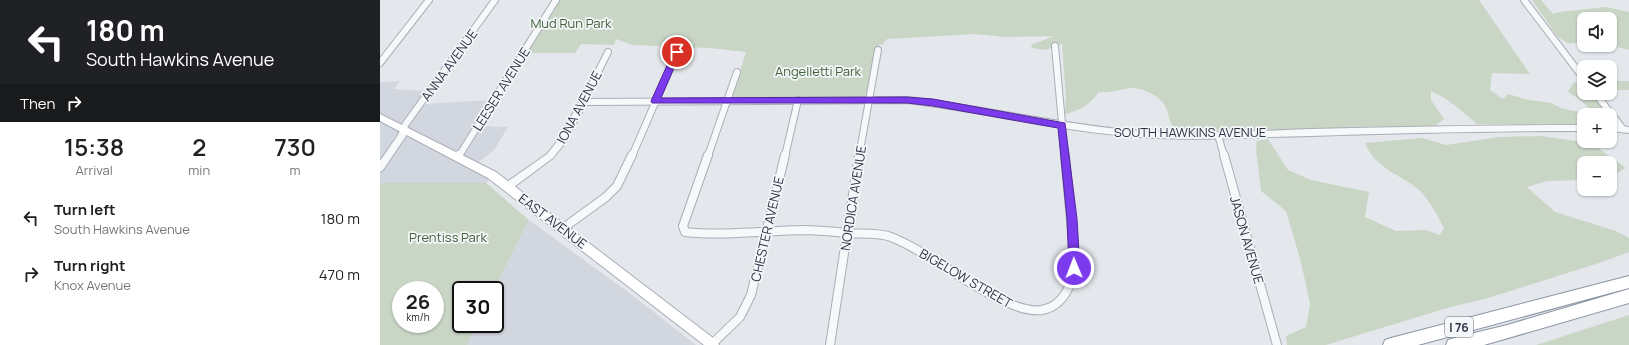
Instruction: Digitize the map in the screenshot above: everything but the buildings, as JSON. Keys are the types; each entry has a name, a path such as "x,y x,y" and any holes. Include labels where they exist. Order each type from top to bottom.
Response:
{"highway":[{"path":"1527,309 1629,276"},
{"name":"I 76","path":"1391,345 1629,282"},
{"path":"1588,308 1629,296"},
{"name":"I 76","path":"1454,345 1588,308 1629,302"}],"main road":[{"name":"EAST AVENUE","path":"380,117 492,175 712,344"}],"street":[{"path":"380,63 429,0"},
{"name":"ANNA AVENUE","path":"404,130 405,125 495,0"},
{"name":"LEESER AVENUE","path":"458,157 556,0"},
{"path":"1524,0 1577,69"},
{"name":"BIGELOW STREET","path":"728,100 683,226 685,232 709,233 805,230 881,235 898,240 995,297 1016,307 1034,311 1052,307 1061,300 1069,289 1074,276 1075,264 1055,46"},
{"name":"NORDICA AVENUE","path":"830,345 868,100 878,50"},
{"name":"IONA AVENUE","path":"507,187 550,156 562,141 608,52"},
{"path":"562,229 606,197 617,186 677,52"},
{"path":"728,100 737,72"},
{"name":"SOUTH HAWKINS AVENUE","path":"583,102 728,100 868,100 933,102 1114,133 1218,135 1487,128 1577,128"},
{"name":"CHESTER AVENUE","path":"712,344 740,317 747,306 756,279 798,100"},
{"path":"1601,100 1626,130 1629,138"},
{"path":"380,168 402,136 404,130"},
{"name":"JASON AVENUE","path":"1218,135 1277,345"}],"shaded area":[{"path":"400,81 394,89 430,91 421,104 494,100 478,126 508,127 494,150 475,165 492,175 486,183 380,183 380,82"},
{"path":"529,220 632,295 696,345 466,345 472,333 504,333 504,281 498,281"}],"green space":[{"path":"558,0 1479,0 1530,74 1492,73 1490,90 1503,99 1508,94 1529,100 1551,103 1561,108 1577,112 1577,124 1477,124 1450,102 1431,91 1431,100 1444,119 1433,127 1206,131 1205,128 1175,128 1163,102 1155,96 1134,88 1111,92 1099,92 1084,106 1065,114 1066,97 1062,44 1046,50 1032,48 1031,45 1054,36 1004,37 975,34 887,39 883,44 877,46 868,92 864,97 732,98 746,52 710,48 632,45 616,39 614,45 581,44 575,53 525,53"},
{"path":"1532,0 1541,0 1553,14 1606,7 1629,12 1629,50 1617,47 1617,12 1577,12 1577,44 1567,43 1557,36"},
{"path":"1617,81 1629,81 1629,90 1617,90"},
{"path":"1577,82 1577,98 1568,92 1573,83"},
{"path":"1580,100 1596,100 1602,108 1589,108"},
{"path":"1540,136 1577,141 1577,148 1598,148 1609,156 1577,156 1577,180 1547,181 1527,187 1555,212 1616,231 1629,238 1629,252 1488,298 1447,308 1326,345 1287,345 1286,336 1306,327 1310,304 1301,262 1286,211 1261,191 1256,150 1257,141 1268,139 1288,170 1311,180 1369,192 1365,217 1396,231 1425,230 1440,235 1444,228 1426,197 1411,184 1381,165 1369,152 1365,143 1422,138 1446,145 1499,137"},
{"path":"1617,162 1626,168 1617,173"},
{"name":"Prentiss Park","path":"380,183 486,183 529,220 498,281 452,281 452,333 473,333 467,345 380,345"},
{"path":"1629,315 1629,345 1536,345"}],"route":[{"path":"677,52 668,75 655,101 907,100 933,102 1062,125 1072,219 1074,268"}],"park label":[{"name":"Mud Run Park","path":"571,23"},
{"name":"Angelletti Park","path":"818,71"}]}
